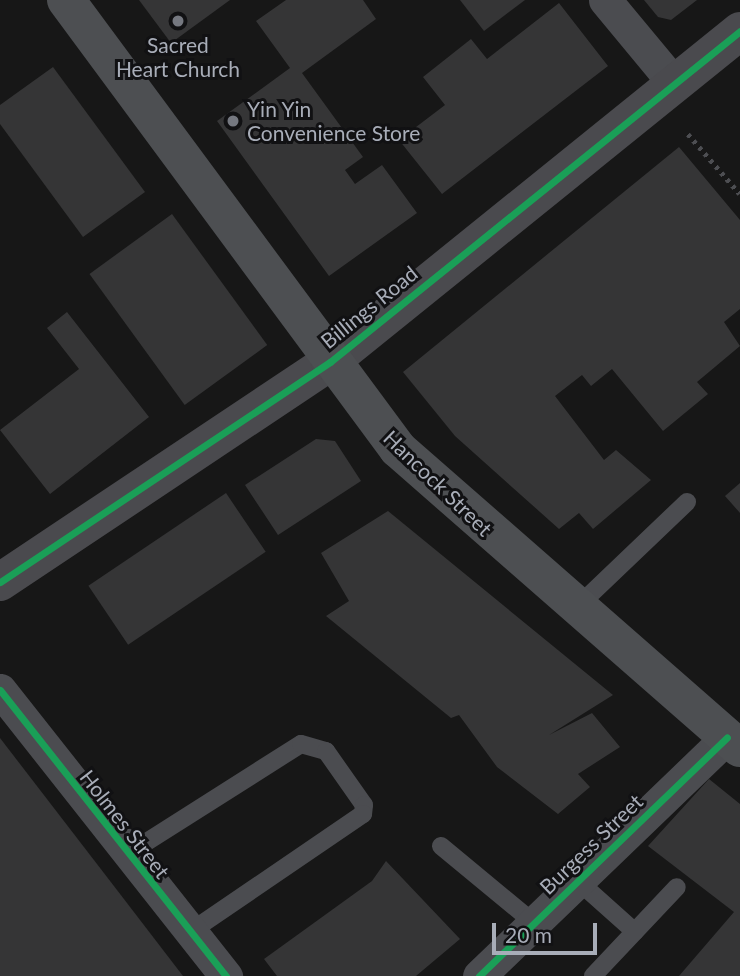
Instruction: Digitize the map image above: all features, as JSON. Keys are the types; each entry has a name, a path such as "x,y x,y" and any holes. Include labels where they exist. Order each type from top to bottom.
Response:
{"main road":[{"name":"Hancock Street","path":"66,0 330,362 398,449 575,609 733,742"}],"street":[{"path":"605,0 674,83"},
{"name":"Billings Road","path":"0,582 330,362 740,31"},
{"name":"Holmes Street","path":"0,690 126,855 226,976"},
{"name":"Burgess Street","path":"479,976 578,881 733,742"}],"lane":[{"path":"575,609 687,502"},
{"path":"126,855 301,744 326,751 364,805 363,814 190,932"},
{"path":"441,846 534,923"},
{"path":"578,881 635,932"},
{"path":"593,976 677,887"}],"path":[{"path":"688,134 740,194"}],"building":[{"name":"Sacred Heart Church","path":"139,0 230,0 171,43"},
{"path":"286,0 363,0 376,19 302,73 363,157 345,170 355,184 382,165 417,213 329,276 217,121 290,68 256,21"},
{"path":"460,0 525,0 484,31"},
{"path":"644,0 697,0 671,20 658,17"},
{"path":"559,3 608,66 442,194 399,140 445,105 423,77 471,39 487,59"},
{"path":"53,67 145,192 83,237 0,124 0,105"},
{"path":"679,147 740,220 740,309 724,322 740,346 697,382 708,394 663,431 612,369 591,386 582,375 555,396 604,460 616,450 651,480 593,529 579,513 559,529 455,436 403,372"},
{"path":"172,214 267,345 185,405 89,274"},
{"path":"67,312 149,417 50,494 0,430 79,369 47,328"},
{"path":"316,439 335,441 361,481 278,535 245,485"},
{"path":"740,483 740,513 725,496"},
{"path":"226,493 266,552 128,645 88,586"},
{"path":"388,511 613,695 549,735 592,713 620,747 578,774 590,787 558,814 497,767 459,715 451,718 326,616 349,601 321,553"},
{"path":"0,738 117,890 183,976 0,976"},
{"path":"709,779 740,804 740,976 679,976 734,912 648,846"},
{"path":"386,861 460,939 416,976 277,976 264,959 372,881"}],"cycle path":[{"path":"0,582 330,362 740,31"},
{"path":"0,690 226,976"},
{"path":"479,976 727,737"}],"place":[{"name":"Sacred Heart Church","path":"178,21"},
{"name":"Yin Yin Convenience Store","path":"233,121"}]}
